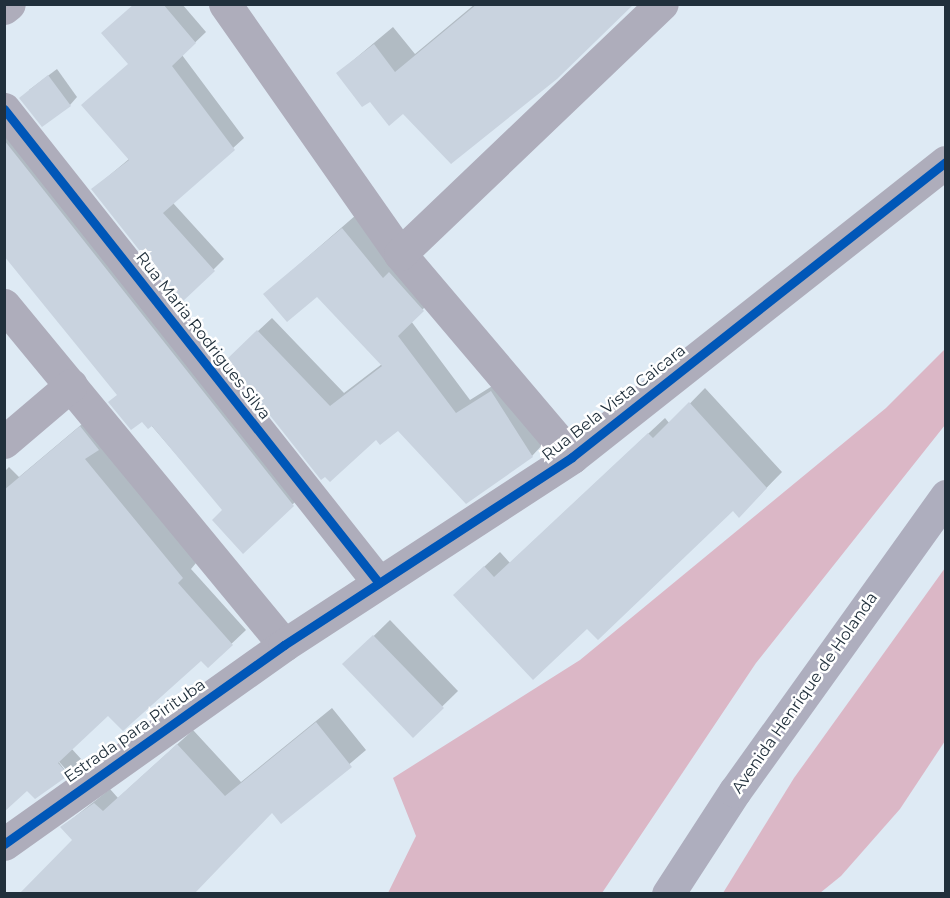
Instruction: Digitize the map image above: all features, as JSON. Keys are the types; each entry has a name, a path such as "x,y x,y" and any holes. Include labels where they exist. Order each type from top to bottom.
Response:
{"main road":[{"name":"Avenida Henrique de Holanda","path":"668,894 735,791 945,496"}],"street":[{"path":"4,8 9,4"},
{"path":"225,4 400,254 572,457"},
{"path":"400,254 662,4"},
{"name":"Rua Maria Rodrigues Silva","path":"4,109 379,583"},
{"name":"Rua Bela Vista Caicara","path":"284,645 572,457 945,162"},
{"path":"4,305 284,645"},
{"path":"4,442 71,385"},
{"name":"Estrada para Pirituba","path":"4,844 284,645"}],"shaded area":[{"path":"945,349 945,425 756,663 602,893 388,893 416,836 393,778 580,660 886,408"},
{"path":"945,568 945,741 900,809 841,876 820,893 723,893 794,778"}],"building":[{"path":"134,4 163,4 196,43 172,66 235,150 163,213 215,271 181,303 91,189 129,160 81,105 128,64 101,33"},
{"path":"477,4 634,4 557,79 451,164 403,114 389,126 370,102 362,107 336,73 374,44 395,72"},
{"path":"48,75 71,106 42,127 19,98"},
{"path":"4,140 294,506 243,554 212,520 222,510 152,426 148,429 142,422 131,430 108,402 117,395 4,256"},
{"path":"342,228 383,278 389,272 424,311 398,336 456,413 491,391 533,457 466,504 398,431 380,445 376,440 330,482 325,477 321,480 226,360 257,330 330,406 382,366 317,297 287,322 263,294"},
{"path":"689,402 767,488 739,518 733,511 598,640 587,629 533,680 453,595 484,566 494,577 648,433 653,438"},
{"path":"80,426 99,450 85,459 183,578 178,583 233,645 208,668 201,661 123,731 108,716 58,763 69,775 35,799 27,791 4,812 4,490"},
{"path":"373,635 444,708 413,738 342,664"},
{"path":"316,722 352,767 281,824 272,813 194,894 19,894 72,840 60,827 94,803 103,811 177,744 225,796"}],"cycle path":[{"path":"4,109 379,583"},
{"path":"4,844 284,645 572,457 946,162"}]}
